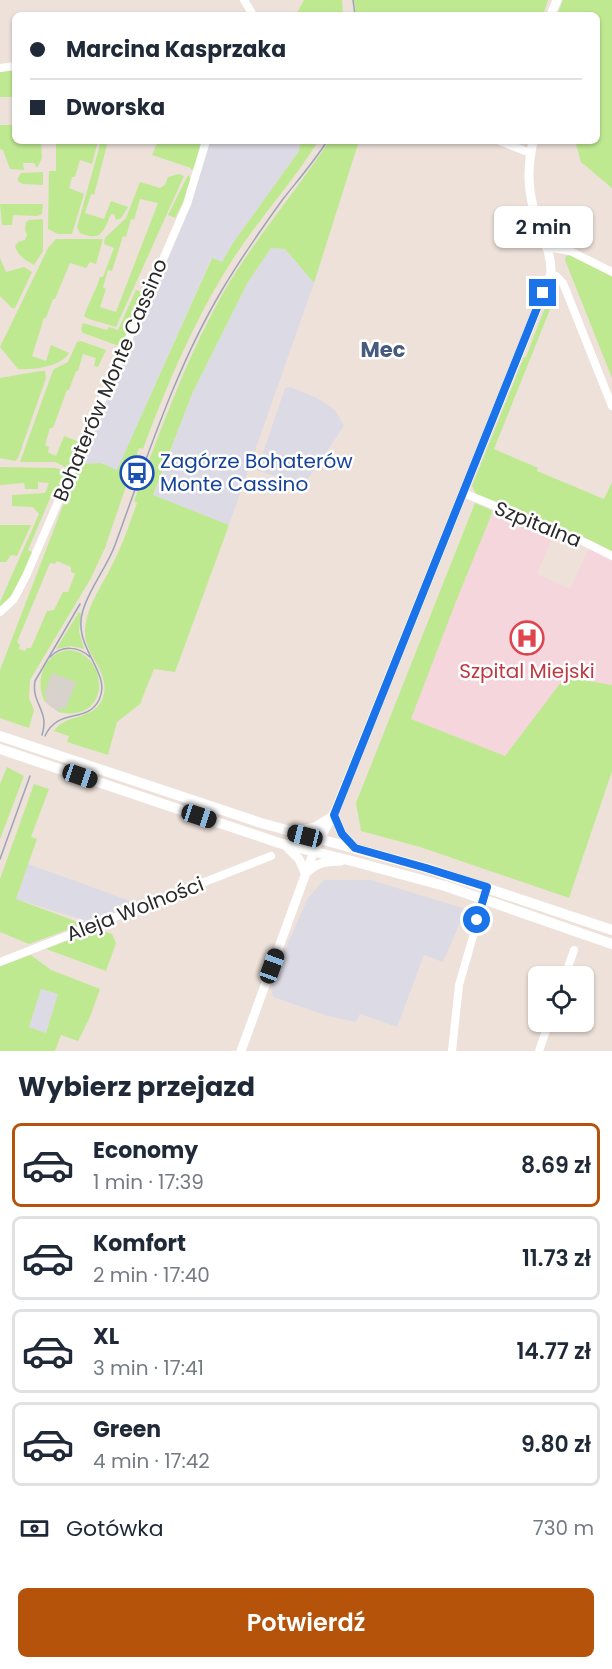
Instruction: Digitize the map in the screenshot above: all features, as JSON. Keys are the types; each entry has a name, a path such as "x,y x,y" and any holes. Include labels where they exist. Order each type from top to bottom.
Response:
{"main road":[{"path":"612,930 426,868 289,832 3,737 1,749 20,756 285,845 445,886 612,944"}],"street":[{"name":"Bohaterów Monte Cassino","path":"0,612 14,599 26,576 187,204 205,144"},
{"path":"508,144 530,153"},
{"path":"241,1051 305,873 334,815 551,274 550,259 531,198 528,175 532,144"},
{"path":"546,247 570,252 612,272"},
{"path":"551,274 563,283 612,406"},
{"name":"Szpitalna","path":"463,493 580,540 612,556"},
{"path":"289,832 315,827 334,815"},
{"path":"334,815 342,834 355,848"},
{"path":"285,845 299,859 305,873"},
{"name":"Aleja Wolności","path":"0,962 271,856"},
{"path":"305,873 313,866 324,862 352,861"},
{"path":"452,1051 459,986 487,887"},
{"path":"568,966 574,950"},
{"path":"539,1051 546,1032"}],"shaded area":[{"path":"209,144 300,144 299,151 233,243 222,263 211,259 117,471 101,463 77,464 163,271 194,194"},
{"path":"271,248 285,249 314,283 229,525 153,496 192,394 248,282"},
{"path":"290,387 317,398 335,410 344,426 303,486 257,470 285,388"},
{"name":"Szpital Miejski","path":"493,511 554,533 537,574 570,589 589,548 612,560 612,685 565,678 505,756 411,719"},
{"path":"52,673 76,682 66,708 61,708 58,712 45,702 47,697 44,694"},
{"path":"28,864 136,903 87,921 16,899"},
{"path":"324,880 371,880 466,909 443,962 424,955 397,1027 360,1014 356,1022 328,1016 273,997 271,989 283,954 308,898"},
{"path":"41,988 59,994 46,1033 29,1027"}],"green space":[{"path":"304,0 342,0 343,12 298,12"},
{"path":"354,0 548,0 544,12 356,12"},
{"path":"563,0 612,0 612,188 581,162 576,144 600,144 600,12 558,12"},
{"path":"12,70 12,97 0,97 0,72"},
{"path":"0,125 12,125 12,144 41,144 42,158 37,168 34,163 23,163 24,170 10,169 3,150 0,149"},
{"path":"56,144 97,144 92,164 80,160 75,177 72,177 69,188 84,194 72,234 58,234 48,229 49,171 56,171"},
{"path":"100,144 107,144 94,195 91,194 85,213 104,219 111,201 128,207 121,218 116,220 114,214 111,214 101,234 97,236 80,233 77,227"},
{"path":"157,144 201,144 196,168 191,170 191,168 152,155"},
{"path":"300,144 316,144 235,256 195,326 162,399 143,449 139,448 105,548 91,578 30,680 29,698 34,710 29,728 0,718 0,670 77,464 101,463 117,470 212,258 222,262 299,151","holes":["57,561 71,567 71,572 75,574 68,592 63,592 54,610 47,611 31,648 25,651 19,649 20,645 17,642 50,563 55,564"]},
{"path":"327,144 358,144 314,283 285,249 271,248 248,282 192,394 153,495 229,525 175,672 154,669 140,704 117,722 108,755 67,742 69,736 54,731 59,725 92,711 102,700 104,681 86,640 88,614 122,544 137,503 134,501 188,363 229,283"},
{"path":"43,172 43,185 23,184 18,181 21,173"},
{"path":"179,174 184,176 116,327 84,316 114,248 104,244 105,238 126,218 140,182 160,188 165,185 168,177","holes":["140,199 158,203 116,312 100,307 106,289 103,287 108,270 112,271 123,236 126,237 131,219 134,220"]},
{"path":"188,175 192,180 175,218 168,215"},
{"path":"0,204 43,204 42,214 37,216 13,215 12,225 2,225"},
{"path":"43,219 43,251 34,265 20,255 15,246 18,242 25,240 26,222"},
{"path":"56,239 103,239 96,264 90,262 86,268 70,263 55,299 44,318 32,356 46,361 51,345 69,353 60,362 39,368 18,369 0,347 48,248"},
{"path":"570,255 612,276 612,378 565,260 566,256"},
{"path":"0,258 6,272 24,267 32,272 15,308 12,308 0,296"},
{"path":"136,290 146,293 124,342 119,346 83,333 81,329 83,323 107,330 109,327 118,330"},
{"path":"549,297 555,297 494,449 538,468 537,471 604,499 612,482 612,551 476,494 472,486"},
{"path":"81,341 106,350 98,367 94,366 96,358 83,354 53,428 50,428 45,445 49,447 48,452 56,456 64,436 80,442 69,469 55,462 20,462 54,369 68,362 77,342"},
{"path":"45,371 46,378 18,458 15,461 0,458 0,378"},
{"path":"0,467 56,468 68,472 56,498 51,496 28,550 34,553 24,575 0,609 0,602 39,514 33,507 12,506 12,495 45,493 49,483 38,482 38,489 25,489 24,483 0,485"},
{"path":"475,503 493,511 411,719 505,756 565,677 612,685 612,771 569,898 420,847 361,831 356,803"},
{"path":"0,525 31,525 17,556 11,555 6,562 0,562"},
{"path":"79,612 81,614 79,631 84,649 71,646 56,649"},
{"path":"69,650 82,654 92,663 98,674 99,687 96,698 89,708 76,713 58,712 64,707 44,693 47,697 45,702 41,686 41,677 48,662 60,652"},
{"path":"7,767 24,776 0,839 0,784"},
{"path":"34,784 49,789 31,837 37,839 16,899 83,924 29,944 0,932 0,879"},
{"path":"97,929 112,934 116,943 106,971 46,949"},
{"path":"31,955 51,970 100,989 78,1041 61,1035 55,1051 0,1051 0,966","holes":["41,989 58,994 46,1033 29,1027"]}],"tram line":[{"path":"353,0 355,12"},
{"path":"45,736 57,722 87,712 99,700 102,690 101,679 82,636 83,610 115,545 163,414 190,351 205,320 244,255 325,144"},
{"path":"42,735 44,719 34,689 35,681 80,604"},
{"path":"50,657 60,650 70,648 90,657"},
{"path":"0,859 30,776"}],"place":[{"name":"Zagórze Bohaterów Monte Cassino","path":"137,473"},
{"name":"Szpital Miejski","path":"527,638"}],"district":[{"name":"Mec","path":"383,349"}],"route":[{"path":"477,920 487,887 355,848 342,834 334,815 543,293"}]}
